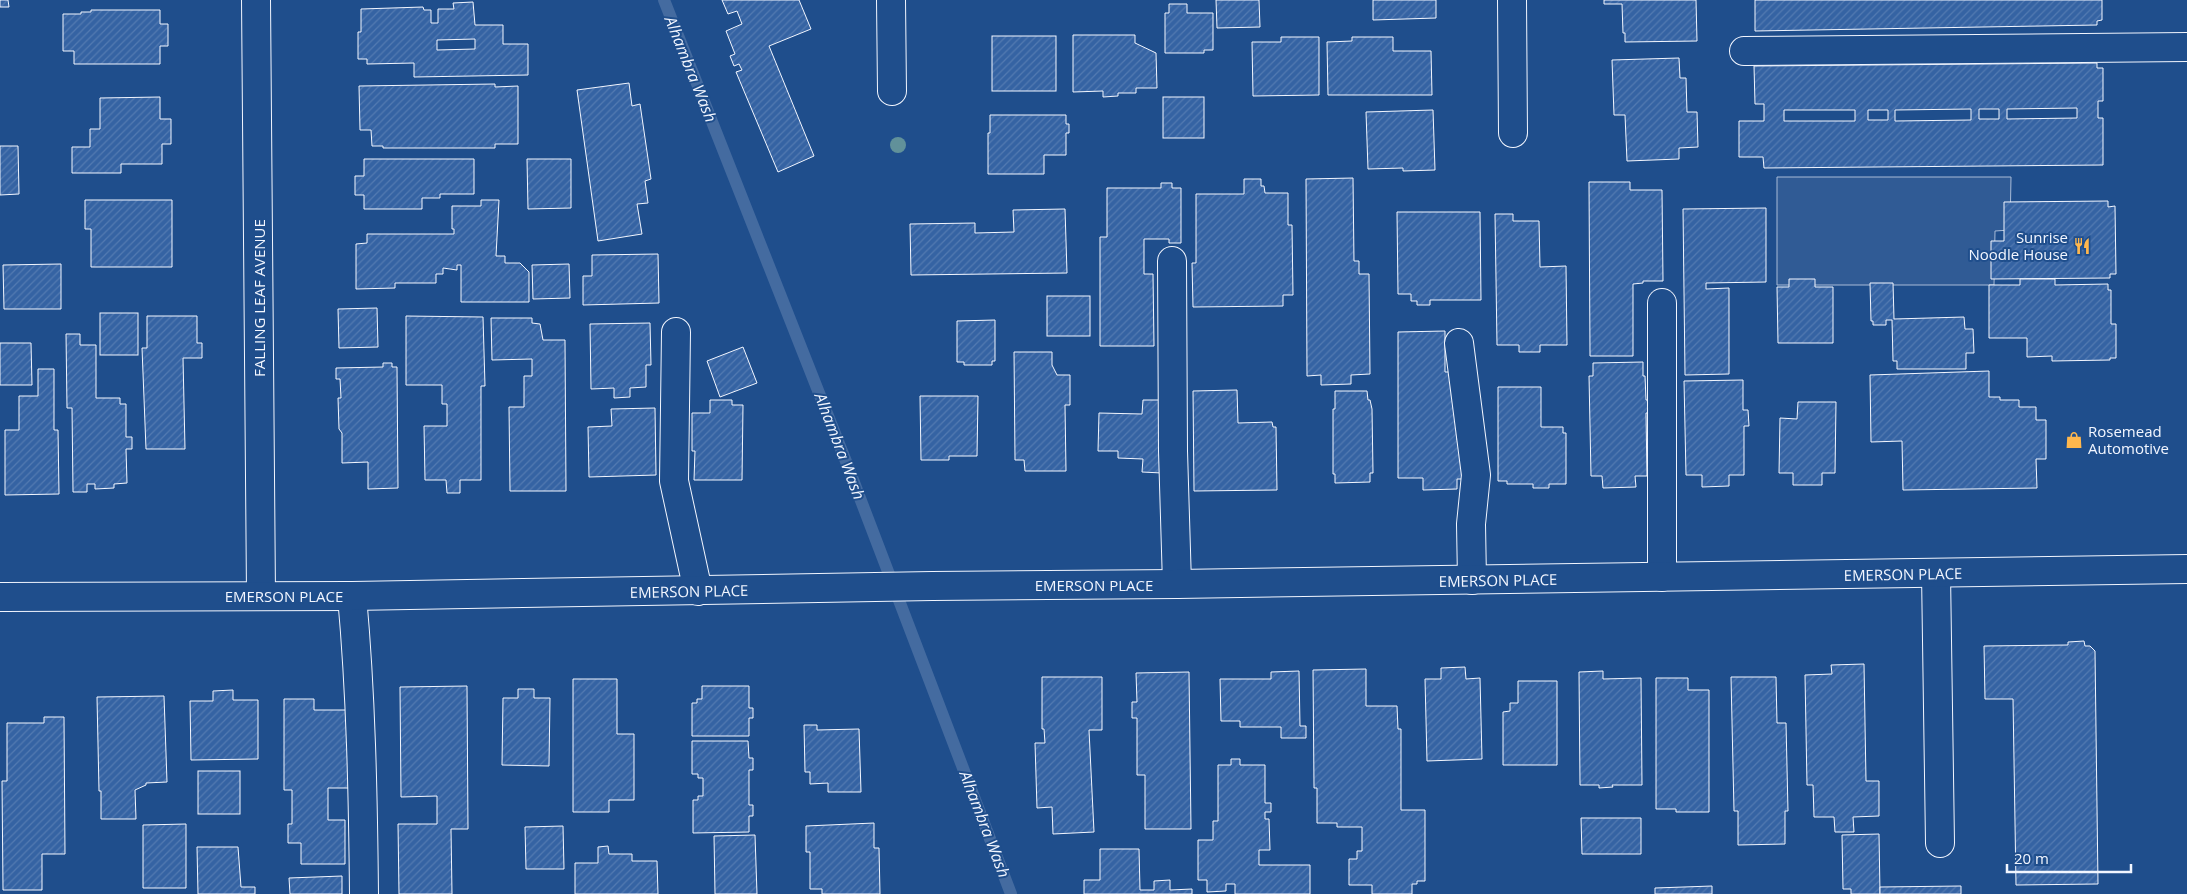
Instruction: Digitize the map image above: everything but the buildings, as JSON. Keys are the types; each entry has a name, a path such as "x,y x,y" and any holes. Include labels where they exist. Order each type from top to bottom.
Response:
{"street":[{"name":"FALLING LEAF AVENUE","path":"256,0 261,595"},
{"path":"891,0 892,91"},
{"path":"1512,0 1512,132"},
{"path":"1744,51 2187,47"},
{"path":"1172,261 1173,451 1177,584"},
{"path":"1662,303 1662,577"},
{"path":"676,332 674,481 698,591"},
{"path":"1459,342 1476,476 1471,524 1472,580"},
{"name":"EMERSON PLACE","path":"0,597 352,596 2187,569"},
{"path":"1936,573 1940,843"},
{"path":"352,596 357,644 362,759 364,894"}],"shaded area":[{"path":"1777,177 2011,177 2010,230 1995,231 1994,285 1777,285"}],"waterway":[{"name":"Alhambra Wash","path":"664,0 847,464 1011,894"}],"place":[{"name":"Sunrise Noodle House","path":"2082,246"},
{"name":"Rosemead Automotive","path":"2074,440"}]}
